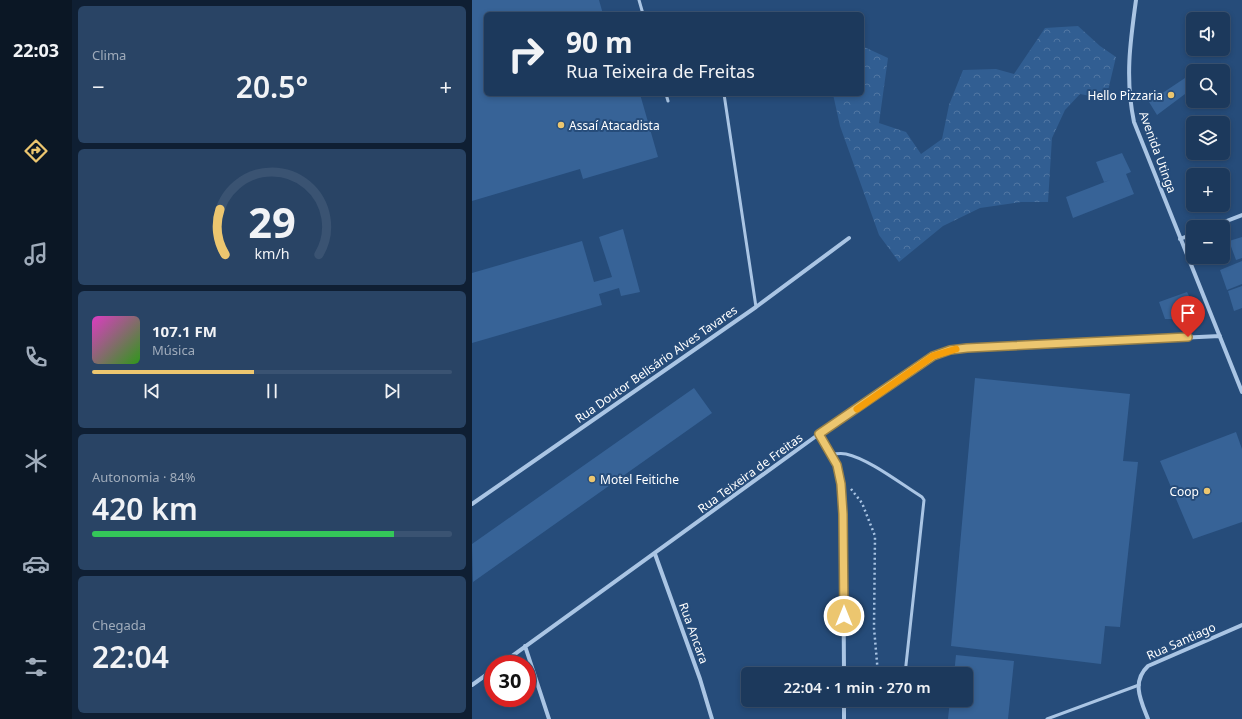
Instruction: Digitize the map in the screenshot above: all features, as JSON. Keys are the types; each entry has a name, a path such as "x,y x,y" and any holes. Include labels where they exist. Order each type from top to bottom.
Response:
{"street":[{"name":"Avenida Utinga","path":"1136,0 1128,72 1130,102 1134,122 1242,392"},
{"path":"1229,220 1242,215"},
{"path":"1180,239 1186,237"},
{"name":"Rua Doutor Belisário Alves Tavares","path":"472,504 756,307 849,238"},
{"name":"Rua Teixeira de Freitas","path":"513,655 655,554 819,434 933,356 950,350 967,348 1220,336"},
{"path":"819,434 837,465 841,484 843,514 844,667"},
{"name":"Rua Ancara","path":"655,554 700,679 712,719"},
{"name":"Rua Santiago","path":"1139,685 1142,672 1148,666 1242,625"},
{"path":"525,646 549,719"},
{"path":"472,685 484,676"},
{"path":"1139,685 1141,700 1148,719"},
{"path":"844,707 844,719"}],"lane":[{"path":"639,0 642,12"},
{"path":"667,96 668,101"},
{"path":"724,96 756,307"},
{"path":"831,454 845,454 874,466 922,497 924,500 906,667"},
{"path":"1047,719 1139,685"}],"path":[{"path":"841,484 849,487 862,503 875,536 874,628 877,667"}],"green space":[{"path":"1078,26 1100,46 1116,57 1106,99 1080,94 1065,110 1052,138 1048,202 1021,202 980,208 943,226 899,262 879,235 840,126 833,96 864,96 864,47 888,58 879,123 906,132 921,154 942,139 949,105 963,70 996,69 1014,74 1045,28"}],"building":[{"name":"Assaí Atacadista","path":"472,0 599,0 602,12 484,12 484,96 641,96 658,157 583,179 580,169 472,201"},
{"name":"Hello Pizzaria","path":"1185,78 1186,79 1186,93 1157,115 1149,102"},
{"path":"1122,153 1131,172 1126,174 1134,194 1073,218 1066,197 1110,180 1104,182 1096,162"},
{"path":"623,229 640,292 621,296 619,288 599,294 602,305 472,343 472,273 582,241 594,282 612,277 599,237"},
{"path":"1242,237 1242,258 1236,260 1230,241"},
{"path":"1242,261 1242,284 1227,290 1220,270"},
{"path":"1242,286 1242,308 1234,311 1228,291"},
{"path":"1187,292 1196,310 1191,319 1165,319 1159,302"},
{"path":"975,378 1130,394 1123,461 1138,462 1120,627 1105,626 1101,664 951,646"},
{"name":"Motel Feitiche","path":"694,388 712,413 473,582 472,544"},
{"name":"Coop","path":"1236,432 1242,449 1242,522 1193,539 1160,461"},
{"path":"956,655 1014,661 1008,719 948,719 949,707 973,707 973,667 955,667"}],"slow traffic":[{"path":"857,409 933,356 956,349"}],"place":[{"name":"Hello Pizzaria","path":"1171,95"},
{"name":"Assaí Atacadista","path":"561,125"},
{"name":"Motel Feitiche","path":"592,479"},
{"name":"Coop","path":"1207,491"}],"route":[{"path":"844,616 843,514 841,484 837,465 819,434 933,356 950,350 1188,337"}]}
